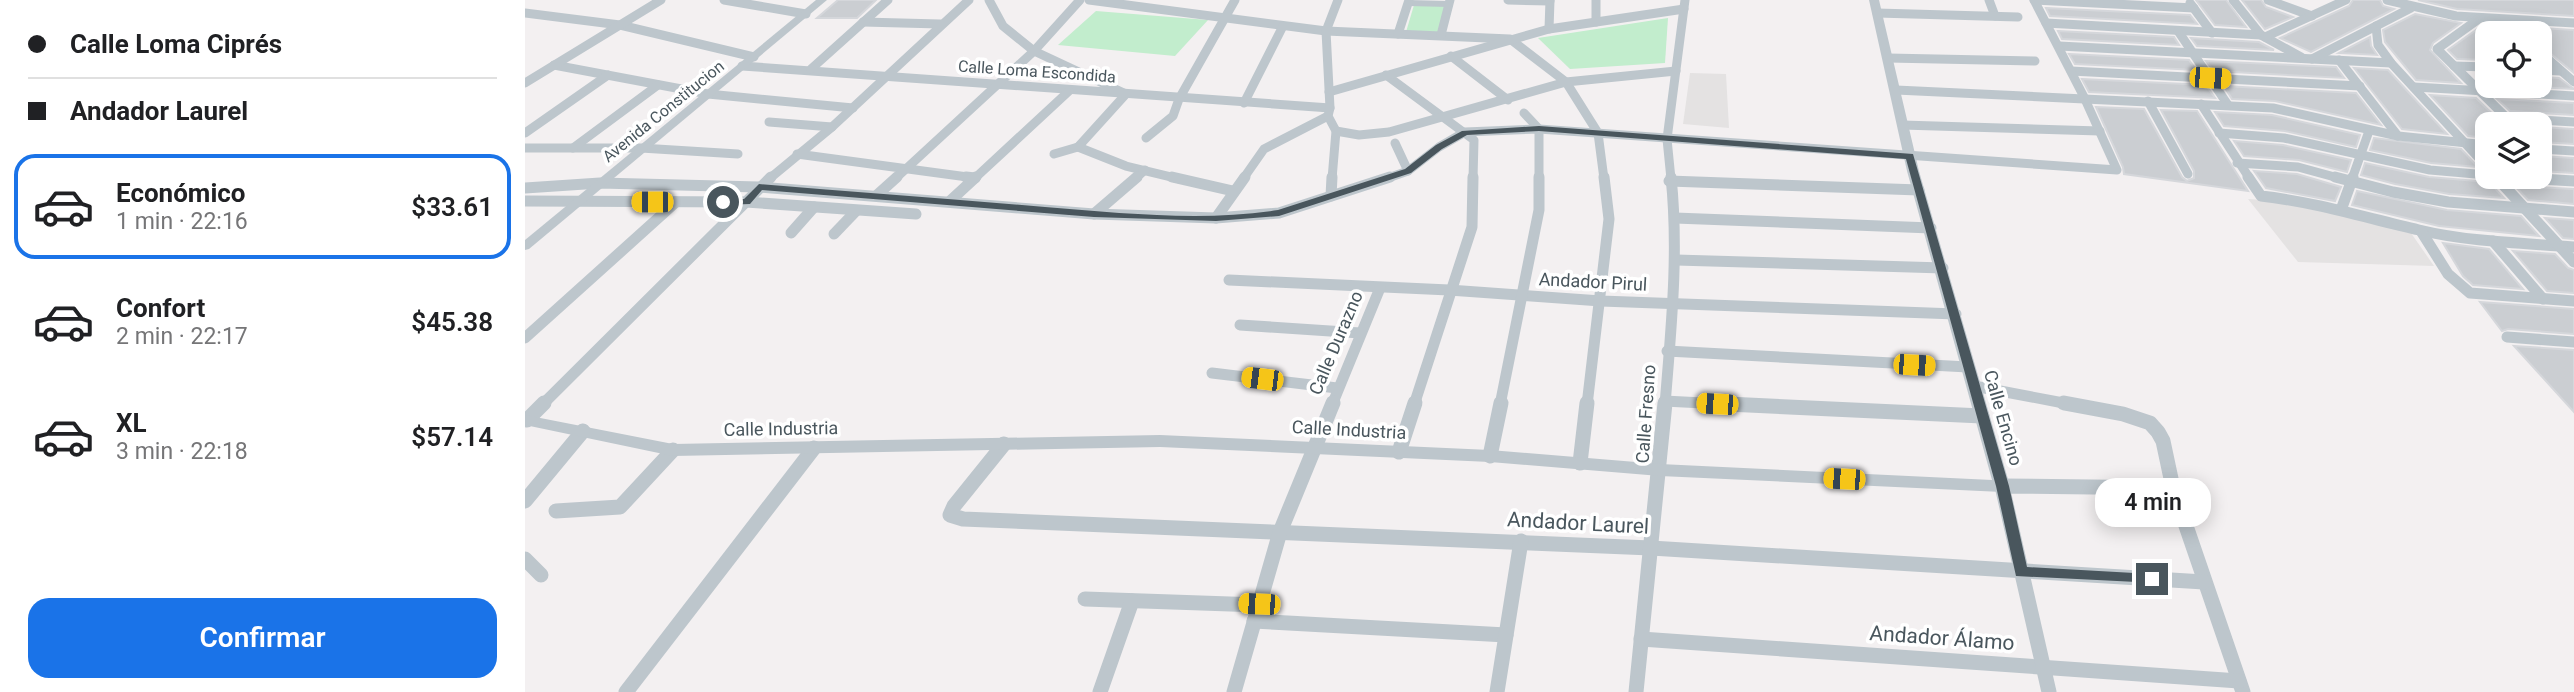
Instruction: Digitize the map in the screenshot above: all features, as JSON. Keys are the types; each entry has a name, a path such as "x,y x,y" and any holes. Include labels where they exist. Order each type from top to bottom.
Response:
{"street":[{"path":"525,83 661,0"},
{"path":"724,0 806,14"},
{"name":"Avenida Constitucion","path":"525,246 822,0"},
{"path":"811,69 888,0"},
{"path":"526,420 759,187 832,127 940,24 969,0"},
{"path":"989,0 1003,26 1034,51 1126,94 1078,147 1054,154"},
{"path":"877,195 902,169 1034,51 1080,0"},
{"path":"1089,0 1327,32 1510,39 1566,82 1598,133 1609,219 1580,463"},
{"path":"1146,138 1173,116 1179,99 1235,0"},
{"path":"1331,196 1336,131 1329,112 1327,32 1338,0"},
{"path":"1508,0 1550,0 1549,29"},
{"path":"1596,0 1596,22"},
{"name":"Calle Encino","path":"1874,0 1909,156 1956,314 1968,368 2002,486 2049,692"},
{"path":"1989,0 1995,16"},
{"path":"2034,0 2194,8"},
{"path":"525,188 600,183 759,187 1094,214 1216,218 1279,213 1408,171 1439,147 1469,136 1539,129 2117,170 2084,97 2034,0"},
{"path":"2188,0 2212,33"},
{"path":"2233,0 2263,36 2308,59"},
{"path":"2268,0 2312,16"},
{"path":"2321,0 2335,5"},
{"path":"2030,15 2044,19 2263,36 2346,0"},
{"path":"2387,0 2411,8 2480,18 2574,23"},
{"path":"1398,34 1409,2 1449,2 1441,35"},
{"path":"1329,92 1549,29 1684,5 1676,71 1566,82 1389,132 1359,135 1336,131"},
{"path":"2144,6 2158,29"},
{"path":"2308,59 2411,8"},
{"path":"525,13 620,25 754,57"},
{"path":"1877,13 2018,17"},
{"path":"2475,86 2438,51 2438,46 2480,18"},
{"path":"863,22 940,24"},
{"path":"2560,23 2574,34"},
{"path":"1244,103 1283,26"},
{"path":"2376,26 2378,45 2391,63 2475,155"},
{"path":"2178,31 2228,105"},
{"path":"2059,46 2391,63"},
{"path":"1451,56 1508,100"},
{"path":"1888,58 2035,61"},
{"path":"2339,60 2398,136"},
{"path":"2552,63 2574,82"},
{"path":"554,65 708,94 853,108"},
{"path":"2454,65 2475,66"},
{"name":"Calle Loma Escondida","path":"742,66 811,69 1329,112"},
{"path":"2552,70 2560,71"},
{"name":"Calle Fresno","path":"1636,692 1660,470 1676,260 1675,218 1669,181 1667,139 1676,71"},
{"path":"2071,71 2360,86"},
{"path":"525,133 608,75"},
{"path":"1386,75 1469,136"},
{"path":"573,148 657,85"},
{"path":"2414,88 2475,92"},
{"path":"1896,90 2228,105 2292,111 2398,136 2475,144"},
{"path":"950,201 1069,91"},
{"path":"2552,95 2574,96"},
{"path":"2487,98 2501,112"},
{"path":"2148,101 2188,174"},
{"path":"2201,104 2261,197 2298,200 2421,231 2493,241 2574,247"},
{"path":"1216,218 1264,149 1329,112"},
{"path":"1490,456 1539,210 1539,129 1524,113"},
{"path":"769,122 832,127"},
{"path":"2552,122 2574,122"},
{"path":"1902,125 2100,131"},
{"path":"2341,210 2369,131"},
{"path":"2219,133 2284,138 2430,170 2475,174"},
{"path":"1399,452 1449,290 1472,227 1469,136"},
{"path":"1395,143 1408,171"},
{"path":"1078,147 1145,170 1233,191"},
{"path":"525,148 641,148 738,155"},
{"path":"2552,150 2574,151"},
{"path":"797,154 975,178"},
{"path":"2237,163 2298,167 2420,198 2574,212"},
{"path":"1094,214 1145,170"},
{"path":"2552,180 2574,181"},
{"path":"1669,181 1919,190"},
{"path":"2507,189 2574,262"},
{"path":"525,201 746,202 916,214"},
{"path":"525,338 676,202"},
{"path":"791,233 814,207"},
{"path":"834,234 856,211"},
{"path":"1675,218 1931,228"},
{"path":"2421,231 2442,266 2461,288 2470,293 2574,301"},
{"path":"2493,241 2543,299"},
{"path":"1676,260 1943,268"},
{"name":"Andador Pirul","path":"1229,280 1449,290 1601,301 1956,314"},
{"name":"Calle Durazno","path":"1234,692 1280,531 1380,288"},
{"path":"1240,325 1360,333"},
{"path":"2507,337 2574,342"},
{"path":"1667,351 1968,368"},
{"path":"1212,373 1337,388"},
{"path":"1974,386 2123,414 2150,423 2163,441 2173,488 2241,686"},
{"path":"1664,401 1982,416"},
{"name":"Calle Industria","path":"526,420 673,450 1160,441 1490,456 1660,470 2002,486 2173,488"},
{"path":"525,501 583,431"},
{"name":"Andador Laurel","path":"1004,444 954,506 950,515 963,519 1521,541 2204,582"},
{"path":"626,692 814,447"},
{"path":"556,511 620,507 673,450"},
{"path":"1497,692 1521,541"},
{"path":"525,559 541,575"},
{"path":"1085,599 1259,604"},
{"path":"1100,692 1132,601"},
{"path":"1254,621 1506,635"},
{"name":"Andador Álamo","path":"1641,639 2043,665 2241,686"}],"shaded area":[{"path":"1690,73 1726,74 1729,128 1683,124"},
{"path":"2248,199 2306,203 2411,233 2434,266 2298,262"}],"green space":[{"path":"1414,5 1446,5 1440,33 1406,32"},
{"path":"1096,11 1208,20 1175,56 1058,45"},
{"path":"1668,18 1665,63 1570,69 1538,38"}],"building":[{"path":"838,0 876,0 857,18 817,18"},
{"path":"2196,0 2226,0 2246,27 2215,25"},
{"path":"2242,0 2261,0 2266,7 2293,17 2265,29"},
{"path":"2353,0 2380,0 2383,6 2394,9 2311,52 2280,38 2349,6"},
{"path":"2418,0 2574,0 2574,16 2457,9"},
{"path":"2046,8 2190,15 2197,24 2050,16"},
{"path":"2415,14 2461,23 2433,43 2430,50 2461,83 2416,80 2385,42 2383,30"},
{"path":"2552,29 2574,30 2574,73 2552,55"},
{"path":"2058,31 2174,37 2179,45 2062,39"},
{"path":"2475,31 2475,60 2457,59 2448,50"},
{"path":"2370,37 2371,46 2377,55 2339,53"},
{"path":"2191,38 2259,42 2274,50 2197,46"},
{"path":"2069,54 2189,60 2196,70 2075,64"},
{"path":"2206,61 2336,67 2344,78 2214,71"},
{"path":"2354,68 2388,70 2447,134 2402,129"},
{"path":"2552,78 2559,78 2574,89 2552,88"},
{"path":"2082,79 2206,85 2215,98 2089,92"},
{"path":"2224,86 2356,93 2381,125 2275,101 2232,99"},
{"path":"2430,95 2476,98 2491,112 2475,112 2475,137 2468,136"},
{"path":"2497,99 2574,103 2574,115 2510,111"},
{"path":"2096,107 2144,109 2182,177 2187,181 2194,178 2194,171 2161,110 2197,111 2248,191 2124,174"},
{"path":"2215,112 2272,115 2360,135 2356,147 2285,131 2224,126"},
{"path":"2552,128 2574,129 2574,144 2552,143"},
{"path":"2374,138 2461,149 2475,167 2431,163 2370,150"},
{"path":"2234,141 2283,145 2351,160 2347,172 2299,160 2244,156"},
{"path":"2552,157 2574,158 2574,173 2552,172"},
{"path":"2365,163 2429,177 2475,181 2475,189 2496,189 2504,198 2449,194 2361,175"},
{"path":"2254,171 2297,174 2341,187 2335,201 2266,188"},
{"path":"2518,189 2574,189 2574,204 2528,200"},
{"path":"2357,191 2447,210 2521,216 2539,236 2439,226 2352,205"},
{"path":"2545,218 2574,220 2574,239 2563,238"},
{"path":"2443,243 2489,249 2523,289 2473,285 2463,276"},
{"path":"2513,251 2555,254 2568,268 2574,270 2574,293 2547,291"},
{"path":"2480,302 2574,309 2574,334 2508,329 2502,331"},
{"path":"2514,346 2574,350 2574,412"}],"route":[{"path":"723,202 746,202 759,187 1094,214 1216,218 1258,216 1279,213 1408,171 1439,147 1465,132 1539,129 1909,156 1956,314 1968,368 2002,486 2021,572 2152,579"}]}
